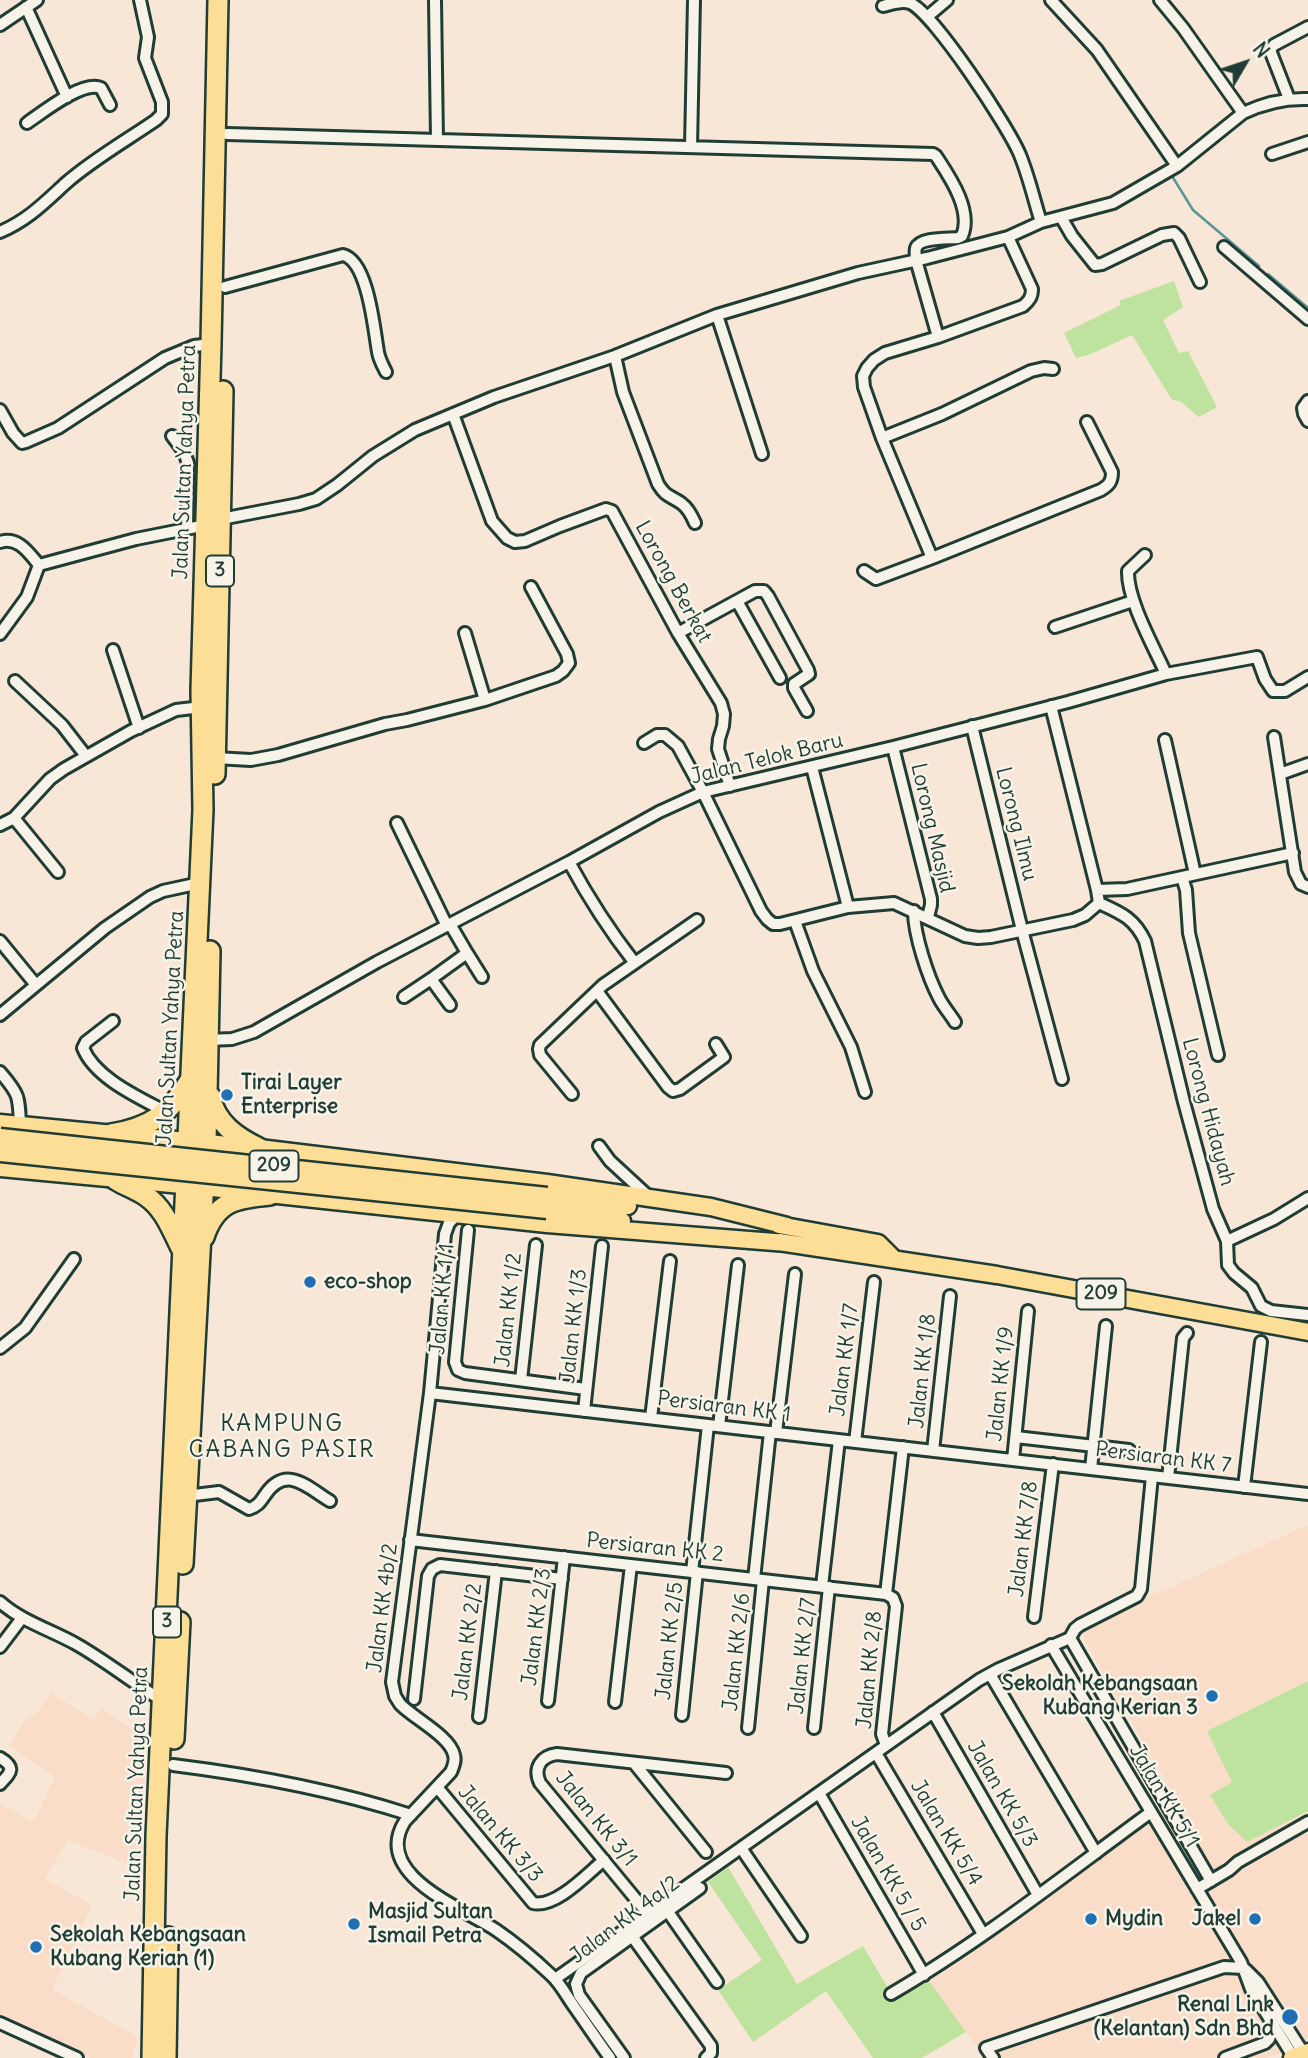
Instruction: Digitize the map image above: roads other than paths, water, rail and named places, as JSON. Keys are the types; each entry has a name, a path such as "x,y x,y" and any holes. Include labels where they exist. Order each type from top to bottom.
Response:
{"highway":[{"name":"Jalan Sultan Yahya Petra","path":"152,2058 156,1836 199,1080 200,883 207,692 205,524 218,0"},
{"name":"Jalan Sultan Yahya Petra","path":"205,524 225,287 229,0"},
{"name":"Jalan Sultan Yahya Petra","path":"199,1080 207,1040 215,758 207,692"},
{"path":"111,1134 139,1128 152,1122 199,1080 216,1115 239,1138 259,1149"},
{"path":"125,1180 158,1207 191,1252 223,1207 233,1200 270,1195"},
{"name":"Jalan Sultan Yahya Petra","path":"166,2058 169,1841 186,1496 191,1252"}],"main road":[{"path":"0,1123 236,1146 547,1183 711,1207 787,1226"},
{"name":"209","path":"0,1137 547,1203 997,1275 1308,1332"},
{"path":"125,1180 145,1171 154,1154 154,1147 143,1137"},
{"path":"236,1146 228,1163 230,1172 243,1192"},
{"name":"209","path":"0,1153 787,1226 878,1243 894,1259"},
{"path":"0,1168 547,1224 788,1243"}],"street":[{"path":"0,25 37,0"},
{"path":"0,232 14,226 67,183 162,114 162,102 145,58 148,37 140,0"},
{"path":"435,0 437,140"},
{"path":"691,147 694,0"},
{"path":"927,17 947,0"},
{"path":"1051,0 1097,50 1177,166"},
{"path":"1160,0 1243,113"},
{"path":"883,6 909,2 927,17 975,79 1019,152 1041,222"},
{"path":"26,7 67,97"},
{"path":"1289,99 1270,50 1274,45 1308,27"},
{"path":"27,123 67,97 91,86 104,92 110,105"},
{"path":"39,565 136,539 316,499 373,456 415,429 494,397 615,356 717,315 858,273 1008,237 1041,222 1113,203 1177,166 1243,113 1256,106 1289,99 1308,99"},
{"path":"227,134 935,154 959,194 964,233 958,238 921,242 916,248 916,260 938,337"},
{"path":"1272,154 1308,142"},
{"path":"1061,217 1095,265 1162,235 1174,233 1179,238 1199,282"},
{"path":"932,558 882,438 864,387 863,376 874,360 885,353 938,337 1028,302 1032,289 1008,237"},
{"path":"1224,247 1308,319"},
{"path":"225,287 347,255 356,264 369,299 378,353 386,372"},
{"path":"717,315 762,454"},
{"path":"0,410 13,433 22,443 26,442 58,428 165,358 194,346 211,344"},
{"path":"615,356 623,392 658,484 664,494 682,503 695,523"},
{"path":"882,438 942,414 1031,371 1053,369"},
{"path":"1308,401 1303,408 1308,421"},
{"name":"Lorong Berkat","path":"453,414 492,521 506,538 515,542 525,541 609,509 612,512 678,632 721,703 724,714 718,749 730,786"},
{"path":"864,571 876,579 1108,486 1112,480 1112,472 1087,422"},
{"path":"173,436 188,463 205,524"},
{"path":"0,542 6,540 24,547 39,565"},
{"path":"1145,555 1128,571 1127,578 1133,601 1166,674"},
{"path":"0,634 27,597 39,565"},
{"path":"215,758 251,760 278,755 385,724 485,700 556,676 569,663 567,654 531,587"},
{"path":"678,632 755,591 764,591 808,670 807,677 794,684 807,711"},
{"path":"737,601 780,678"},
{"path":"1055,627 1133,601"},
{"path":"465,634 485,700"},
{"path":"113,650 139,727"},
{"name":"Jalan Telok Baru","path":"207,1040 232,1039 254,1032 377,962 659,812 704,792 894,747 1166,674 1257,657 1265,679 1273,691 1284,691 1308,677"},
{"path":"15,681 61,725 86,757"},
{"path":"0,824 14,818 50,779 139,727 207,692"},
{"path":"643,743 657,735 665,735 678,746 704,792 761,911 773,924 848,907 894,903 965,936 991,937 1073,920 1085,915 1099,903 1051,706"},
{"name":"Lorong Ilmu","path":"972,726 1062,1079"},
{"path":"1274,737 1297,879 1308,887"},
{"path":"1165,740 1195,874"},
{"name":"Lorong Masjid","path":"894,747 930,899 928,917"},
{"path":"1280,774 1308,764"},
{"path":"812,767 848,907"},
{"path":"14,818 58,872"},
{"path":"397,823 449,925 482,977"},
{"path":"1097,890 1116,891 1293,853"},
{"path":"569,862 587,895 634,962"},
{"path":"1182,877 1186,890 1189,933 1218,1055"},
{"path":"0,1014 105,928 150,897 163,891 200,883"},
{"name":"Lorong Hidayah","path":"1099,903 1132,920 1145,941 1213,1209 1227,1241 1228,1265 1252,1288 1261,1306 1271,1311 1308,1315"},
{"path":"914,911 917,939 939,999 955,1022"},
{"path":"572,1094 540,1055 540,1045 597,990 697,920"},
{"path":"795,921 813,971 851,1047 865,1092"},
{"path":"0,942 36,985"},
{"path":"404,997 467,953"},
{"path":"431,979 450,1005"},
{"path":"597,990 673,1091 680,1089 724,1057 716,1044"},
{"path":"113,1021 86,1042 83,1048 85,1054 117,1085 166,1112"},
{"path":"0,1072 18,1097 20,1125"},
{"path":"598,1146 610,1161 652,1199"},
{"path":"1227,1241 1274,1219 1308,1198"},
{"path":"430,1212 440,1222 445,1234"},
{"name":"Jalan KK 4b/2","path":"458,1214 449,1223 445,1234 430,1393 392,1682 395,1696 405,1710 444,1740 454,1755 455,1764 451,1772 411,1815 400,1830 397,1841 403,1865 413,1877 496,1930 557,1982 610,2058"},
{"name":"Jalan KK 1/1","path":"468,1230 455,1362 458,1370 465,1373 521,1380"},
{"name":"Jalan KK 1/2","path":"521,1380 536,1244"},
{"name":"Jalan KK 1/3","path":"584,1410 602,1246"},
{"path":"0,1348 25,1328 74,1259"},
{"path":"651,1418 670,1261"},
{"name":"Jalan KK 2/5","path":"682,1715 695,1572 738,1265"},
{"name":"Jalan KK 2/6","path":"748,1728 773,1432 795,1274"},
{"name":"Jalan KK 1/7","path":"855,1442 874,1282"},
{"name":"Jalan KK 1/8","path":"933,1451 950,1296"},
{"name":"Jalan KK 1/9","path":"1013,1460 1028,1311"},
{"path":"1091,1469 1106,1326"},
{"path":"1168,1478 1183,1338 1187,1333"},
{"path":"1244,1487 1261,1342"},
{"path":"521,1380 586,1388"},
{"name":"Persiaran KK 1","path":"430,1393 1013,1460"},
{"path":"1016,1437 1129,1450"},
{"name":"Jalan KK 2/7","path":"814,1728 839,1440"},
{"name":"Jalan KK 2/8","path":"886,1745 882,1734 896,1606 890,1596 903,1447"},
{"name":"Persiaran KK 7","path":"1013,1460 1308,1494"},
{"name":"Jalan KK 7/8","path":"1034,1617 1052,1464"},
{"path":"557,1982 630,1933 648,1914 665,1907 741,1848 990,1674 1070,1638 1080,1625 1138,1596 1144,1567 1152,1476"},
{"path":"186,1496 219,1492 249,1509 258,1505 274,1483 286,1478 298,1481 330,1501"},
{"name":"Persiaran KK 2","path":"411,1540 890,1596"},
{"name":"Jalan KK 2/2","path":"479,1717 492,1571 491,1549"},
{"name":"Jalan KK 2/3","path":"548,1701 564,1558"},
{"path":"414,1699 428,1576 432,1569 440,1565 562,1579"},
{"path":"615,1702 631,1565"},
{"path":"0,1602 22,1618 78,1645 163,1701"},
{"path":"0,1647 22,1618"},
{"path":"1070,1638 1209,1878"},
{"name":"Jalan KK 5/1","path":"1051,1645 1244,1968 1251,1989 1274,2025 1300,2056"},
{"path":"396,1651 419,1654"},
{"path":"990,1674 1096,1853"},
{"name":"Jalan KK 5/3","path":"933,1712 1038,1895"},
{"name":"Jalan KK 5/4","path":"876,1753 983,1934"},
{"name":"Jalan KK 3/1","path":"648,1914 540,1783 537,1770 543,1759 557,1754 726,1773"},
{"path":"0,1758 8,1763 11,1770 10,1775 0,1784"},
{"path":"634,1763 705,1852"},
{"path":"173,1765 214,1770 359,1798 411,1815"},
{"name":"Jalan KK 3/3","path":"437,1787 533,1903 555,1900 604,1860"},
{"name":"Jalan KK 5 / 5","path":"819,1793 924,1975"},
{"path":"891,1994 924,1975 983,1934 1151,1812"},
{"path":"1196,1886 1308,1822"},
{"path":"1164,1833 1178,1825"},
{"path":"741,1848 802,1936"},
{"name":"Jalan KK 4a/2","path":"624,2058 579,1995 576,1984 581,1973 630,1933 665,1907 700,1888"},
{"path":"665,1907 717,1982"},
{"path":"630,1933 711,2046 711,2053 706,2058"},
{"path":"993,2058 986,2048 1224,1967 1244,1968"},
{"name":"Jalan KK 5/1","path":"1244,1968 1258,1982 1300,2056"},
{"path":"557,1982 576,1984"},
{"path":"0,2023 77,2058"},
{"path":"1225,2058 1265,2043 1274,2025"}],"waterway":[{"path":"1172,176 1193,210 1259,266"},
{"path":"1268,274 1308,308"}],"place":[{"name":"Tirai Layer Enterprise","path":"227,1095"},
{"name":"eco-shop","path":"310,1282"},
{"name":"Sekolah Kebangsaan Kubang Kerian 3","path":"1212,1696"},
{"name":"Mydin","path":"1091,1919"},
{"name":"Jakel","path":"1255,1919"},
{"name":"Masjid Sultan Ismail Petra","path":"354,1924"},
{"name":"Sekolah Kebangsaan Kubang Kerian (1)","path":"36,1947"},
{"name":"Renal Link (Kelantan) Sdn Bhd","path":"1290,2017"}],"district":[{"name":"KAMPUNG CABANG PASIR","path":"282,1437"}]}
